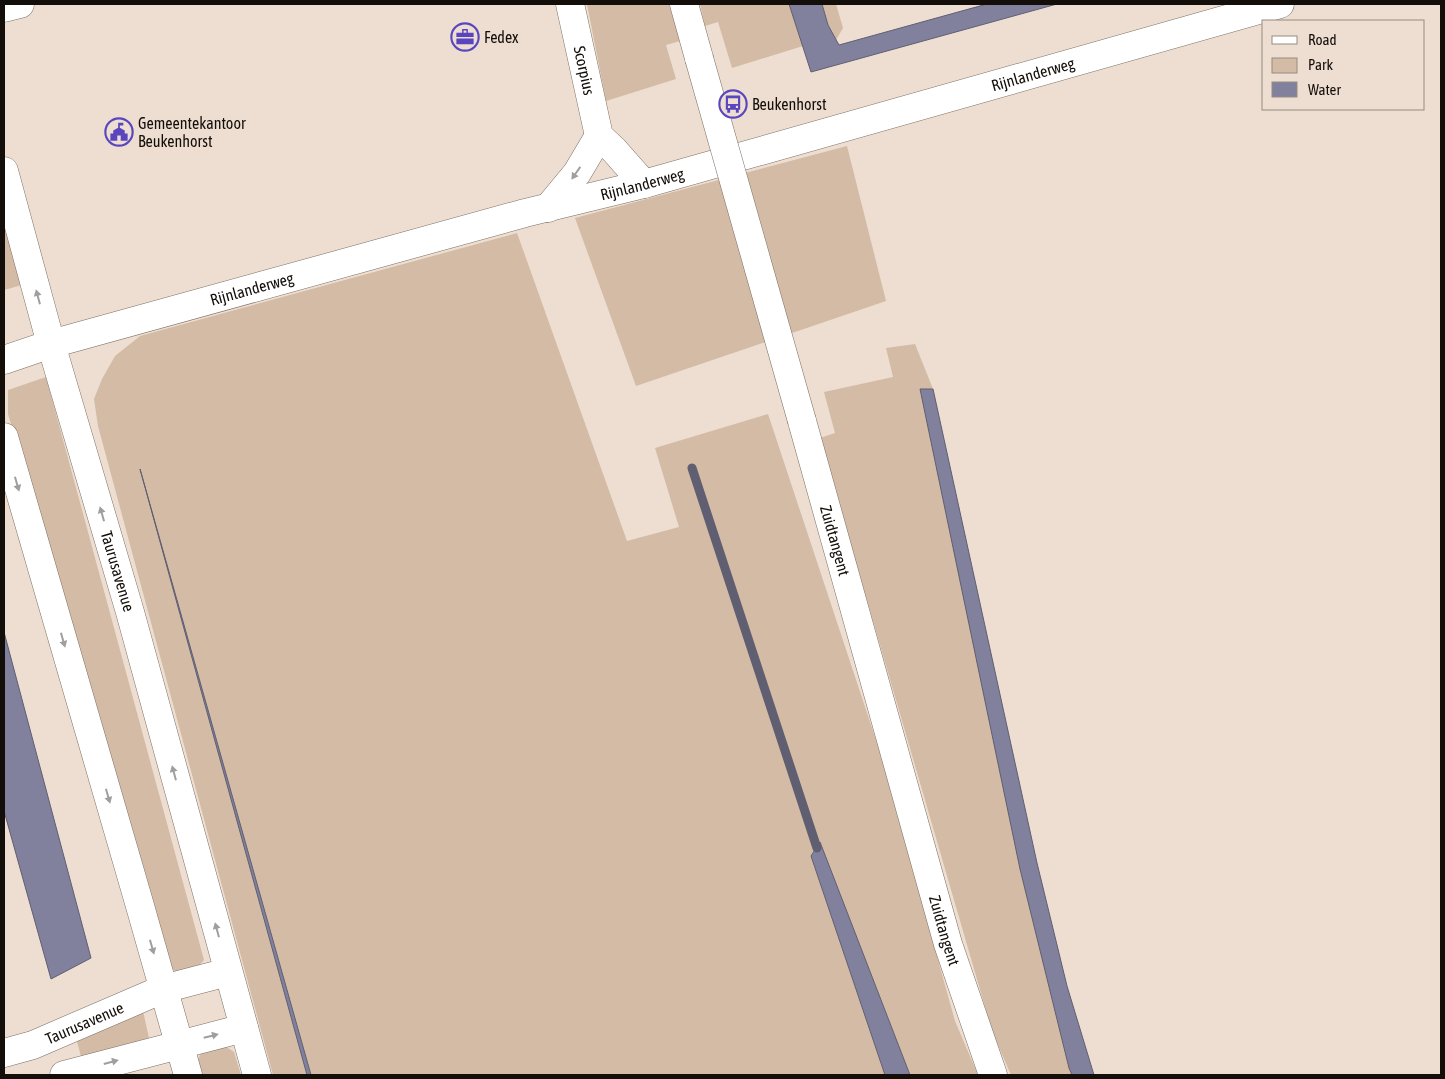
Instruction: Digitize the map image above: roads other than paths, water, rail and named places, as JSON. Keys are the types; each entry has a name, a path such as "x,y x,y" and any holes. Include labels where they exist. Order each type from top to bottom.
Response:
{"street":[{"path":"4,8 20,4"},
{"name":"Scorpius","path":"570,4 599,136"},
{"name":"Zuidtangent","path":"684,4 948,944 993,1075"},
{"name":"Rijnlanderweg","path":"4,360 51,344 548,208 644,184 1280,4"},
{"path":"548,208 577,173 599,136 644,184"},
{"name":"Taurusavenue","path":"4,172 51,344 130,612 257,1075"},
{"path":"4,437 188,1075"},
{"name":"Taurusavenue","path":"4,1053 33,1045 164,989 228,972"},
{"path":"64,1075 244,1028"},
{"path":"4,1053 9,1075"}],"water":[{"path":"789,4 822,4 828,25 839,45 987,4 1057,4 811,72"},
{"path":"920,389 933,389 1037,863 1067,986 1094,1075 1072,1075 1069,1068 1020,869"},
{"path":"140,469 311,1075 307,1075"},
{"path":"4,632 91,958 51,979 4,811"},
{"path":"820,842 910,1075 885,1075 811,856"}],"waterway":[{"path":"692,468 817,848"}],"place":[{"name":"Fedex","path":"465,37"},
{"name":"Beukenhorst","path":"733,104"},
{"name":"Gemeentekantoor Beukenhorst","path":"119,132"}]}
